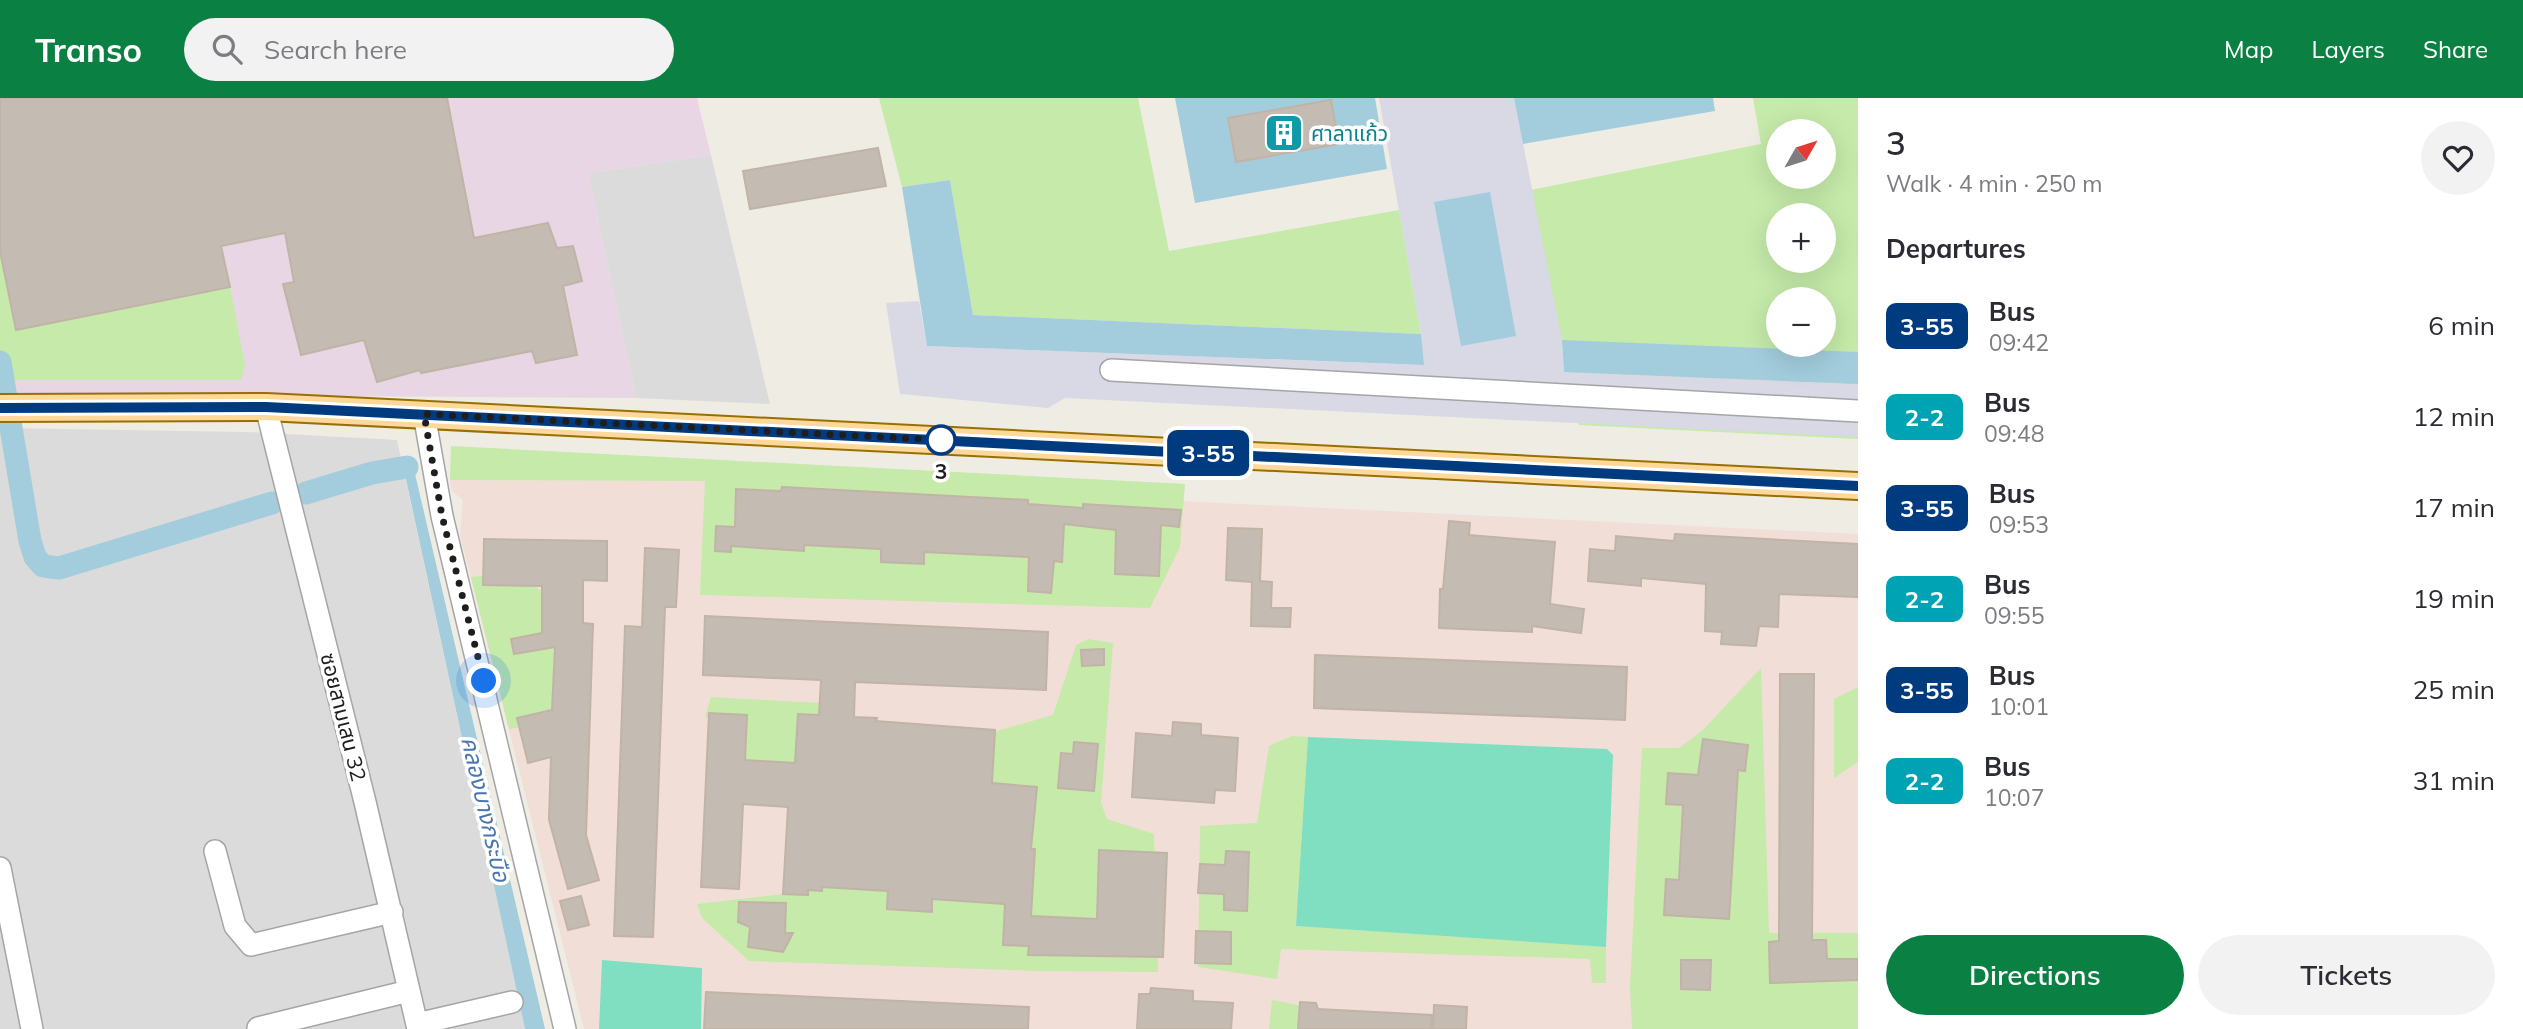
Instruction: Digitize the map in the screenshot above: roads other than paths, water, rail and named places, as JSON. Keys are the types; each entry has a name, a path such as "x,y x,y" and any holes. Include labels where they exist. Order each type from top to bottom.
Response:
{"main road":[{"path":"0,408 266,407 1858,486"}],"street":[{"path":"1111,370 1858,411"},
{"name":"ซอยสามเสน 32","path":"266,407 392,912 418,1027"},
{"path":"424,414 442,516 565,1029"},
{"path":"215,852 235,926 251,945 392,912"},
{"path":"0,868 32,1029"},
{"path":"258,1028 409,991"},
{"path":"418,1027 512,1002"}],"water":[{"path":"1175,98 1375,98 1387,169 1195,203"},
{"path":"1514,98 1713,98 1715,111 1523,144"},
{"path":"950,180 973,315 1421,334 1424,365 927,346 902,187"},
{"path":"1490,192 1516,336 1461,346 1434,202"},
{"path":"1562,340 1766,348 1766,357 1836,357 1836,351 1858,352 1858,384 1564,372"},
{"path":"402,461 412,461 545,1029 525,1029"}],"waterway":[{"name":"คลองบางกระบือ","path":"0,362 30,541 35,557 43,566 59,568 272,503"},
{"name":"คลองบางกระบือ","path":"306,493 372,473 407,467"}],"place":[{"name":"ศาลาแก้ว","path":"1284,133"},
{"name":"3","path":"941,440"}]}
